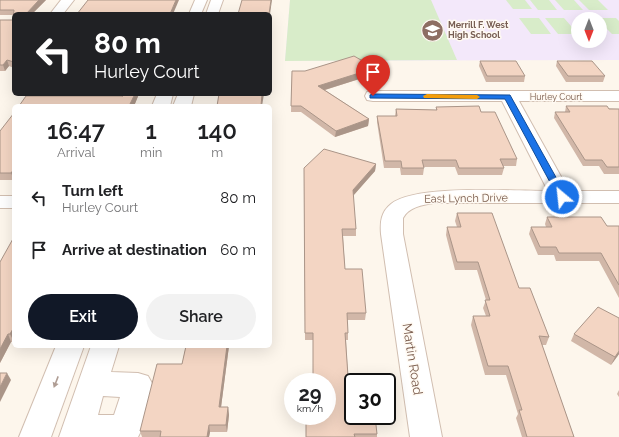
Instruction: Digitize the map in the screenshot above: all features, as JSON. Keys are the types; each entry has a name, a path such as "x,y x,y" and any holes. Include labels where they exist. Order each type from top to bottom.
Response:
{"street":[{"path":"58,12 68,0"},
{"path":"196,12 201,0"},
{"path":"213,12 217,0"},
{"name":"Hurley Court","path":"373,96 619,96"},
{"path":"508,97 562,197"},
{"name":"East Lynch Drive","path":"400,281 392,234 392,219 398,209 415,199 433,197 619,197"},
{"path":"0,202 12,202"},
{"name":"Martin Road","path":"400,281 426,437"},
{"path":"35,437 69,348"},
{"path":"93,384 138,385 126,429 77,433 104,348"}],"shaded area":[{"name":"Merrill F. West High School","path":"290,0 619,0 619,60 285,61"}],"green space":[{"path":"290,0 431,0 457,60 285,61"},
{"path":"506,0 525,0 532,9 513,9"},
{"path":"530,0 549,0 557,10 538,10"},
{"path":"555,0 574,0 583,10 564,10"},
{"path":"579,0 598,0 608,10 589,10"},
{"path":"519,18 539,18 551,34 531,34"},
{"path":"545,18 564,18 571,26 571,34 558,34"},
{"path":"607,18 616,18 619,21 619,34 612,34 607,29"}],"building":[{"path":"0,0 39,0 28,12 0,10"},
{"path":"88,0 176,0 171,12 79,12"},
{"path":"242,0 271,0 269,12 239,12"},
{"path":"0,20 12,20 12,61 7,60 3,65 0,65"},
{"path":"354,56 375,68 318,86 369,119 336,131 301,106 291,106 292,71 305,71"},
{"path":"480,61 516,61 525,76 487,76"},
{"path":"557,61 592,61 605,76 568,76"},
{"path":"26,96 134,96 130,104 20,104"},
{"path":"219,96 262,96 261,104 217,104"},
{"path":"479,106 481,112 495,112 517,159 500,159 504,168 459,168 456,160 422,160 424,168 402,168 401,161 385,161 377,116 397,116 396,109 437,110 436,107"},
{"path":"566,106 607,106 609,109 619,109 619,167 607,167 602,160 585,160 555,112 570,112"},
{"path":"12,116 11,173 0,173 0,131"},
{"path":"324,149 376,164 353,190 356,229 342,229 345,269 362,269 366,313 347,313 348,333 345,333 348,373 344,373 344,425 376,425 377,434 354,434 355,437 306,437 306,425 336,425 336,373 313,373 313,333 305,333 304,168"},
{"path":"457,213 492,213 519,288 530,288 549,337 539,336 574,437 527,437 519,410 522,410 508,366 488,366 473,316 490,316 485,300 490,300 478,262 457,262 447,227 461,227"},
{"path":"547,217 601,217 607,226 619,226 619,285 601,253 559,253 556,247 540,247 531,227 552,227"},
{"path":"12,241 12,330 10,334 8,334 0,349 0,262"},
{"path":"598,307 619,318 619,351 615,357 574,334"},
{"path":"186,348 227,348 219,407 228,407 226,425 209,425 207,437 160,437 161,431 140,431 157,364 182,364"},
{"path":"0,373 7,373 0,387"}],"slow traffic":[{"path":"427,96 477,97"}],"place":[{"name":"Merrill F. West High School","path":"433,30"}],"route":[{"path":"373,96 508,97 562,197"}]}
